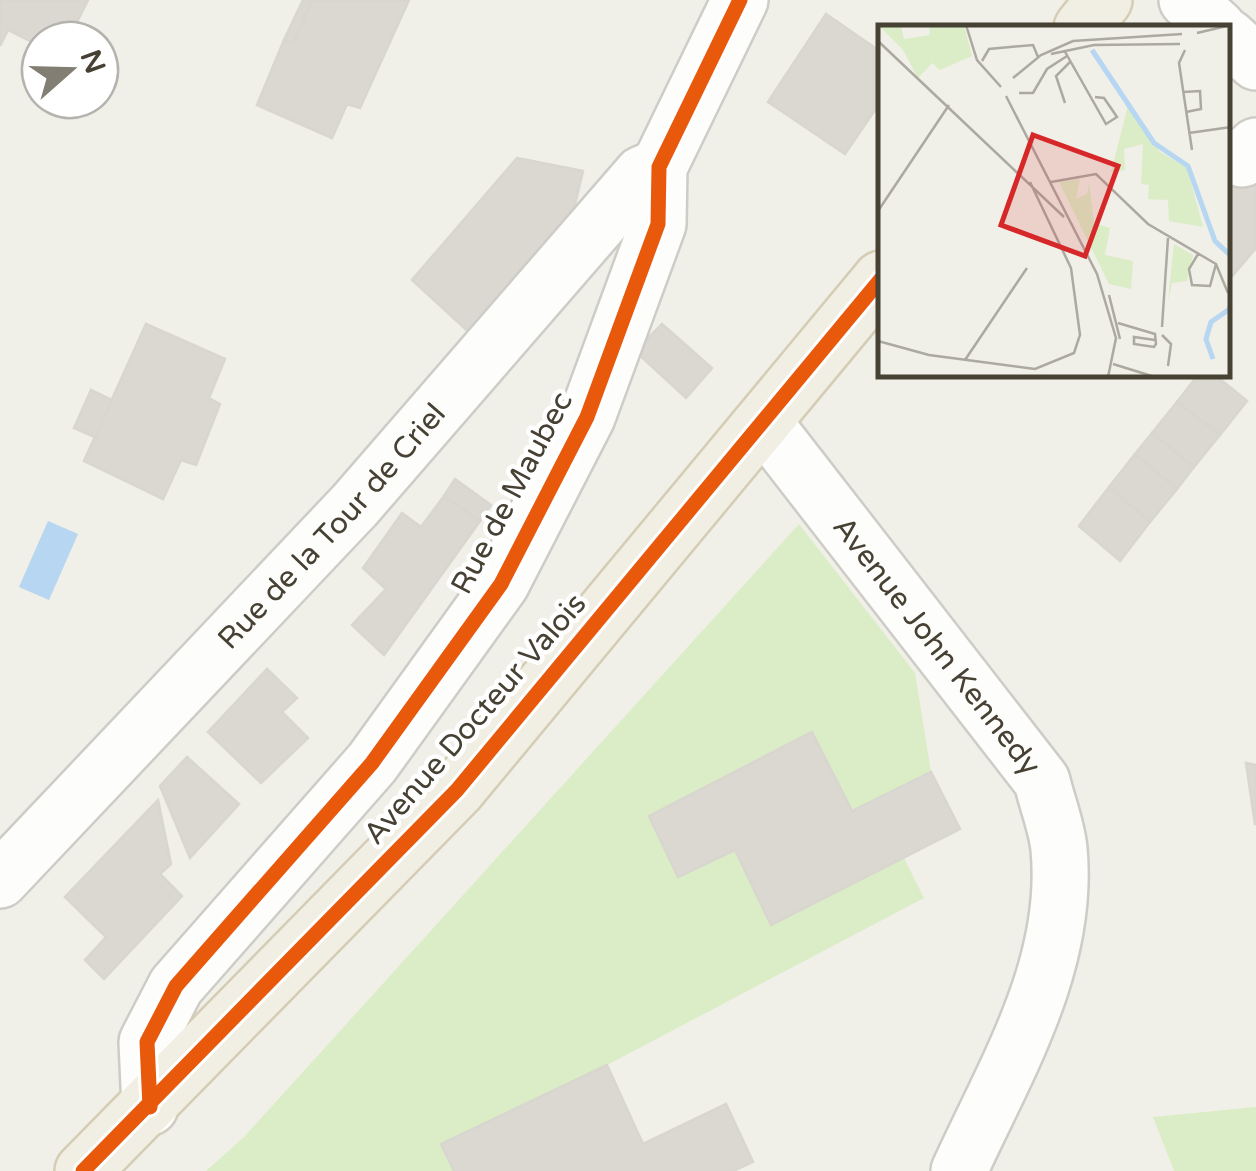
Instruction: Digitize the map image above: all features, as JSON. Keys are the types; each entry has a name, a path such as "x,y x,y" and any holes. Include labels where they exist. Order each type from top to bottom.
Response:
{"main road":[{"path":"1084,25 1104,0"},
{"name":"Avenue Docteur Valois","path":"83,1171 457,790 878,287"}],"street":[{"name":"Rue de Maubec","path":"150,1106 147,1042 176,986 372,763 501,584 588,417 658,224 659,167 740,0"},
{"path":"1187,0 1215,25"},
{"path":"1231,40 1256,62"},
{"name":"Rue de la Tour de Criel","path":"0,880 355,505 642,174 659,167"},
{"name":"Avenue John Kennedy","path":"764,423 1042,781 1060,848 1057,936 1036,1001 959,1171"}],"green space":[{"path":"799,524 915,673 931,772 852,811 812,733 650,816 679,877 735,850 904,858 924,898 607,1065 441,1144 454,1171 206,1171 245,1136"},
{"path":"1256,1107 1256,1171 1174,1171 1153,1117"}],"water":[{"path":"48,521 78,534 49,600 19,587"}],"building":[{"path":"0,0 88,0 78,20 20,20 20,36 8,30 0,46"},
{"path":"303,0 312,0 293,44 284,40"},
{"path":"312,0 409,0 360,108 347,104 332,138 257,105 284,40 293,44"},
{"path":"826,14 878,50 878,105 845,154 768,102"},
{"path":"1231,151 1256,171 1256,248 1231,277"},
{"path":"517,158 583,171 571,221 473,336 412,280"},
{"path":"146,324 225,359 209,398 220,404 196,465 181,460 163,499 84,461"},
{"path":"662,324 712,368 686,398 635,351"},
{"path":"1196,378 1219,378 1247,401 1220,435 1177,402"},
{"path":"91,390 112,400 95,437 74,428"},
{"path":"1177,402 1220,435 1194,467 1152,433"},
{"path":"1152,433 1194,467 1177,489 1135,454"},
{"path":"1135,454 1177,489 1150,522 1109,487"},
{"path":"455,479 491,505 480,521 444,496"},
{"path":"1109,487 1150,522 1120,561 1079,526"},
{"path":"444,496 480,521 384,655 352,625 386,589 363,568 402,513 421,527"},
{"path":"267,669 297,698 282,712 308,738 261,783 208,732"},
{"path":"812,732 852,811 931,772 960,829 771,925 735,850 678,877 649,816"},
{"path":"187,757 239,804 190,858 160,786"},
{"path":"1246,763 1256,765 1256,824 1255,824"},
{"path":"158,800 171,864 160,874 182,896 104,979 85,960 106,937 65,897"},
{"path":"607,1065 643,1144 726,1104 753,1162 733,1171 454,1171 441,1144"}],"cycle path":[{"path":"150,1107 147,1042 176,986 372,763 501,584 587,417 658,224 659,167 740,0"},
{"path":"83,1171 457,790 878,283"}]}
